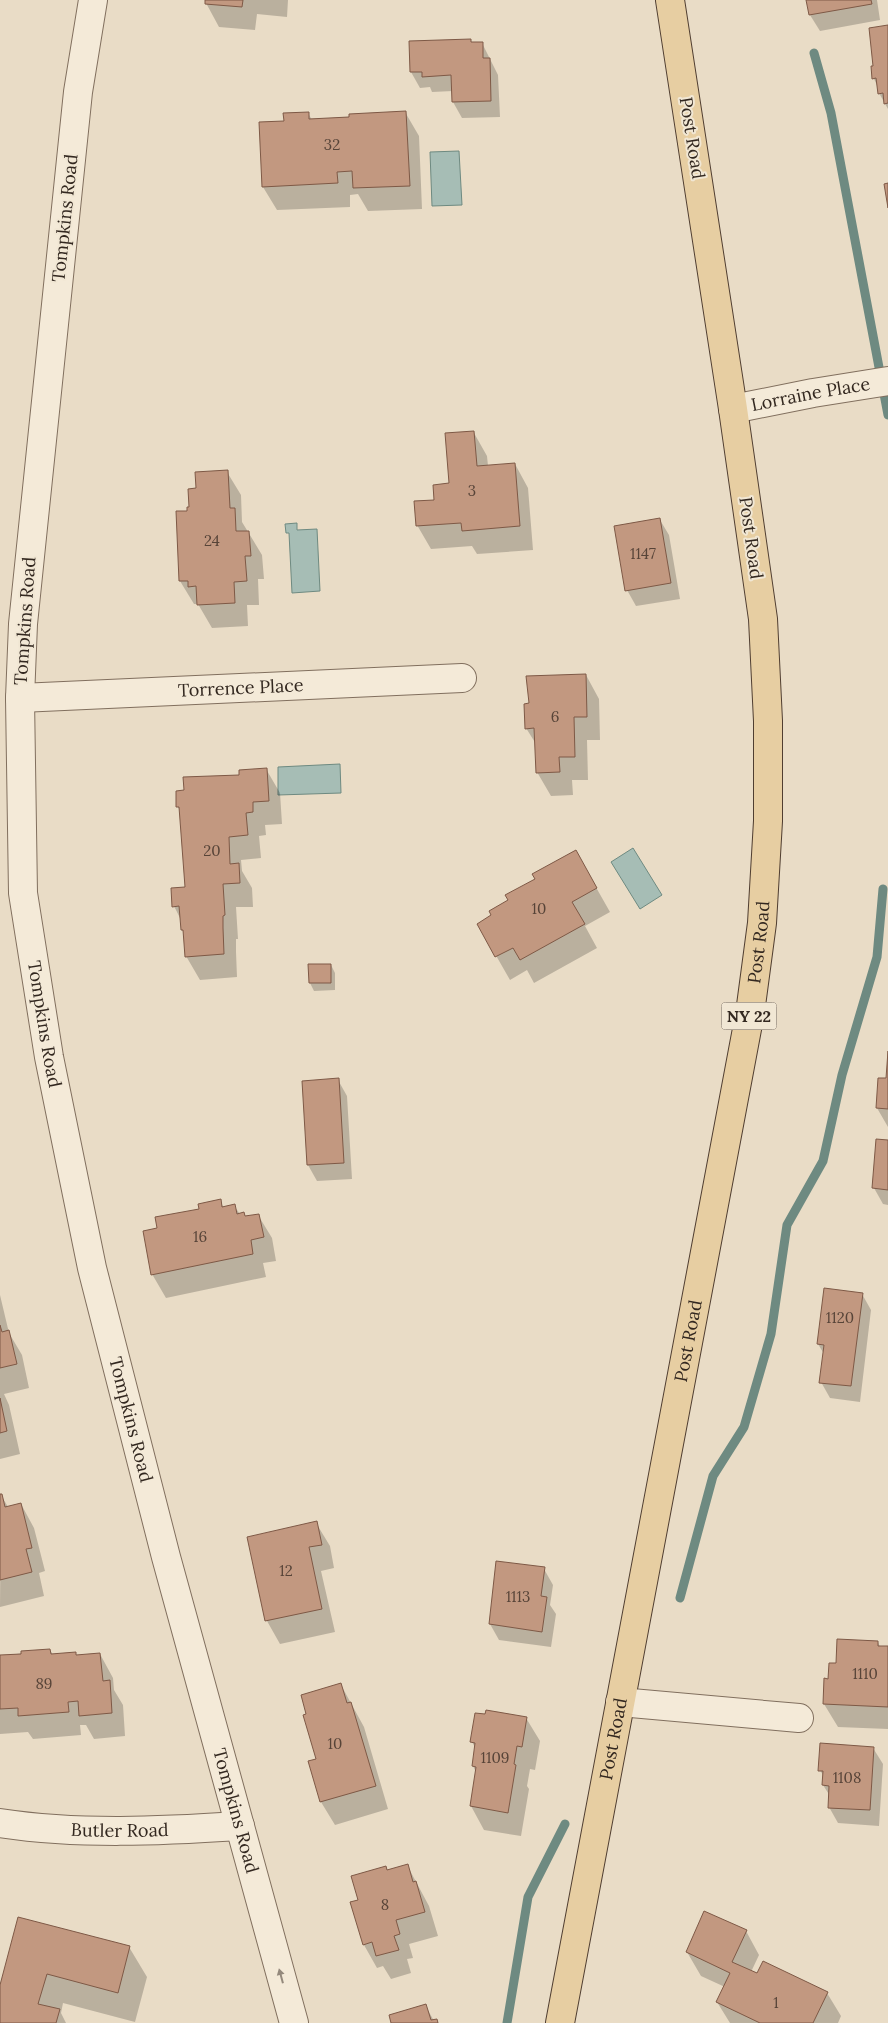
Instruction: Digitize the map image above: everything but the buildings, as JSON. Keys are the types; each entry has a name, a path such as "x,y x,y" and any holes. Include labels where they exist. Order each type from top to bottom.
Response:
{"main road":[{"name":"Post Road","path":"560,2023 750,1013 762,923 768,821 767,703 763,619 733,409 670,0"}],"street":[{"name":"Tompkins Road","path":"93,0 78,92 12,624 20,698 23,893 51,1067 92,1268 166,1557 294,2023"},
{"name":"Lorraine Place","path":"733,409 888,382"},
{"name":"Torrence Place","path":"20,698 462,678"},
{"path":"620,1702 799,1718"},
{"name":"Butler Road","path":"0,1823 35,1828 118,1830 240,1826"}],"water":[{"path":"459,151 462,205 432,206 430,152"},
{"path":"297,523 297,530 317,529 320,591 292,593 289,533 286,533 285,524"},
{"path":"340,764 341,793 278,795 278,767"},
{"path":"633,848 662,895 640,909 611,862"}],"waterway":[{"path":"814,53 831,113 888,415"},
{"path":"680,1598 713,1476 744,1427 771,1334 787,1225 823,1161 842,1075 877,957 883,889"},
{"path":"507,2023 528,1897 565,1824"}]}
